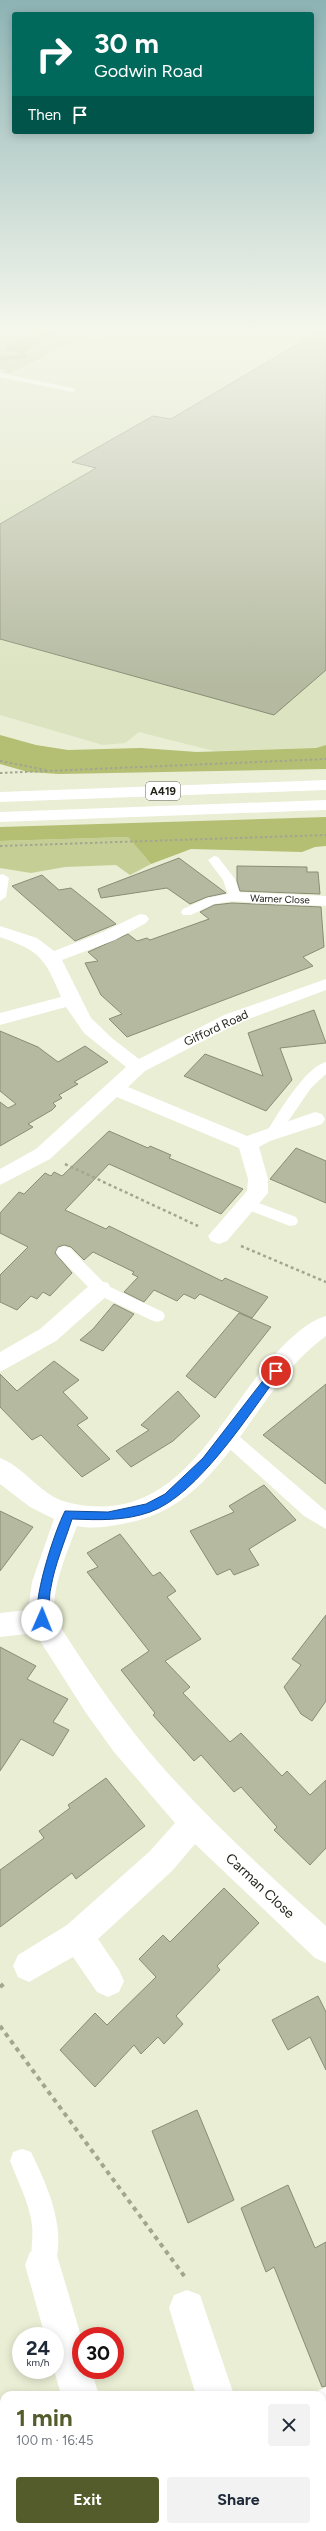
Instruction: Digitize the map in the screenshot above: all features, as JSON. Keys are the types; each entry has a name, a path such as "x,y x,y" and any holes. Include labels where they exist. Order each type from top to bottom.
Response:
{"main road":[{"name":"A419","path":"0,798 326,785"},
{"name":"A419","path":"0,817 326,806"},
{"name":"Warner Close","path":"235,897 326,902"},
{"path":"52,958 109,936 140,919"},
{"path":"0,931 31,942 52,958 63,975 72,1000 80,1015 96,1033 138,1067"},
{"name":"Gifford Road","path":"0,1178 43,1154 138,1067 231,1019 326,984"},
{"path":"0,1019 35,1008 72,1000"},
{"path":"114,1088 248,1144 273,1132 314,1119"},
{"path":"220,1236 248,1204 259,1186 248,1144"},
{"path":"0,1363 48,1335 100,1289"},
{"path":"0,1468 36,1500 51,1509 68,1514 108,1517 148,1508 169,1497 186,1484 296,1347 326,1324"},
{"path":"0,1625 42,1620 42,1602 46,1585 68,1514"},
{"name":"Carman Close","path":"42,1620 87,1693 151,1777 241,1870 326,1947"},
{"path":"29,1966 78,1936 161,1861 195,1823"},
{"path":"78,1936 108,1981"},
{"path":"42,2265 79,2391"},
{"path":"188,2308 214,2391"}],"lane":[{"path":"187,912 211,901 235,897 229,879 214,860"},
{"path":"0,897 3,878"},
{"path":"273,1132 306,1085 326,1066"},
{"path":"248,1204 290,1221"},
{"path":"64,1252 100,1289 157,1316"},
{"path":"226,1436 311,1511 326,1521"},
{"path":"22,2161 37,2190 44,2217 47,2246 42,2265"}],"path":[{"path":"0,773 326,759"},
{"path":"0,761 50,770"},
{"path":"0,846 326,836"},
{"path":"43,1154 220,1236 326,1282"},
{"path":"0,2026 185,2277 188,2308"}],"shaded area":[{"path":"0,450 326,450 326,745 316,748 214,751 139,732 125,743 103,745 0,715"},
{"path":"0,735 36,745 68,750 141,748 197,752 316,748 326,745 326,769 59,774 28,772 0,764"},
{"path":"326,817 326,846 315,847 302,852 191,849 151,864 128,837 0,841 0,827"},
{"path":"128,837 151,864 130,875 116,865 65,867 31,873 0,868 0,841"}],"building":[{"path":"93,450 326,450 326,670 274,715 0,639 0,524 96,468 72,462"},
{"path":"179,858 226,893 207,897 190,904 167,888 101,898 98,889"},
{"path":"237,866 307,867 307,872 318,872 320,894 240,891 237,881"},
{"path":"42,875 59,890 71,888 116,924 75,941 12,886"},
{"path":"232,903 321,907 324,947 303,957 313,966 127,1037 109,1019 122,1014 101,995 85,963 98,961 88,952 128,934 137,941 147,938 150,940 209,919 200,912 214,905"},
{"path":"314,1010 326,1043 280,1048 292,1080 266,1111 184,1076 205,1054 263,1076 248,1033"},
{"path":"0,1031 38,1047 58,1062 85,1046 108,1062 74,1082 78,1084 59,1095 62,1098 53,1103 56,1106 52,1110 28,1124 33,1127 0,1146 0,1102 8,1108 16,1104 0,1091"},
{"path":"109,1131 148,1148 150,1146 171,1155 169,1158 243,1189 221,1214 109,1164 65,1210 106,1229 109,1226 222,1281 225,1278 268,1297 252,1318 200,1294 195,1299 184,1294 177,1301 154,1290 144,1302 124,1292 138,1277 132,1274 134,1272 93,1252 84,1260 71,1247 64,1245 58,1247 55,1253 72,1273 50,1296 43,1292 37,1299 31,1296 17,1310 0,1302 0,1275 28,1247 0,1233 0,1213 19,1192 24,1194 45,1173 51,1176 54,1172 62,1176"},
{"path":"296,1148 326,1161 326,1203 270,1179"},
{"path":"114,1304 134,1314 103,1351 80,1340 93,1329"},
{"path":"239,1313 271,1327 215,1398 186,1376"},
{"path":"54,1361 79,1380 63,1392 88,1418 77,1425 110,1459 82,1477 41,1435 32,1440 0,1407 0,1374 17,1391"},
{"path":"326,1384 326,1484 263,1435"},
{"path":"178,1391 200,1416 173,1441 131,1467 116,1451 149,1430 141,1425"},
{"path":"264,1485 296,1520 249,1549 259,1565 234,1575 230,1569 217,1575 190,1531 234,1512 229,1506"},
{"path":"0,1511 33,1527 0,1571"},
{"path":"120,1534 153,1576 160,1572 176,1591 167,1597 201,1639 165,1661 190,1687 183,1693 230,1742 241,1733 282,1776 287,1771 310,1795 326,1780 326,1848 310,1865 274,1830 277,1827 241,1787 234,1792 201,1755 194,1761 153,1715 155,1713 121,1670 149,1651 87,1572 98,1567 87,1553"},
{"path":"326,1615 326,1701 312,1721 301,1714 284,1687 301,1665 292,1659"},
{"path":"0,1647 36,1666 27,1679 68,1699 53,1722 69,1730 53,1756 21,1739 0,1771"},
{"path":"106,1778 145,1826 76,1879 72,1873 0,1927 0,1870 44,1838 39,1831 70,1808 68,1805"},
{"path":"224,1888 259,1923 217,1966 220,1970 176,2016 183,2024 164,2044 158,2037 141,2054 134,2045 95,2087 60,2050 95,2013 107,2025 156,1977 139,1959 163,1935 170,1942"},
{"path":"318,1996 326,2012 326,2070 310,2037 288,2050 272,2020"},
{"path":"197,2110 234,2200 188,2223 152,2131"},
{"path":"288,2185 315,2248 326,2242 326,2386 322,2387 274,2267 266,2272 241,2208"}],"route":[{"path":"42,1620 42,1602 46,1585 57,1545 68,1514 91,1517 108,1517 148,1508 169,1497 186,1484 207,1461 276,1371"}]}
